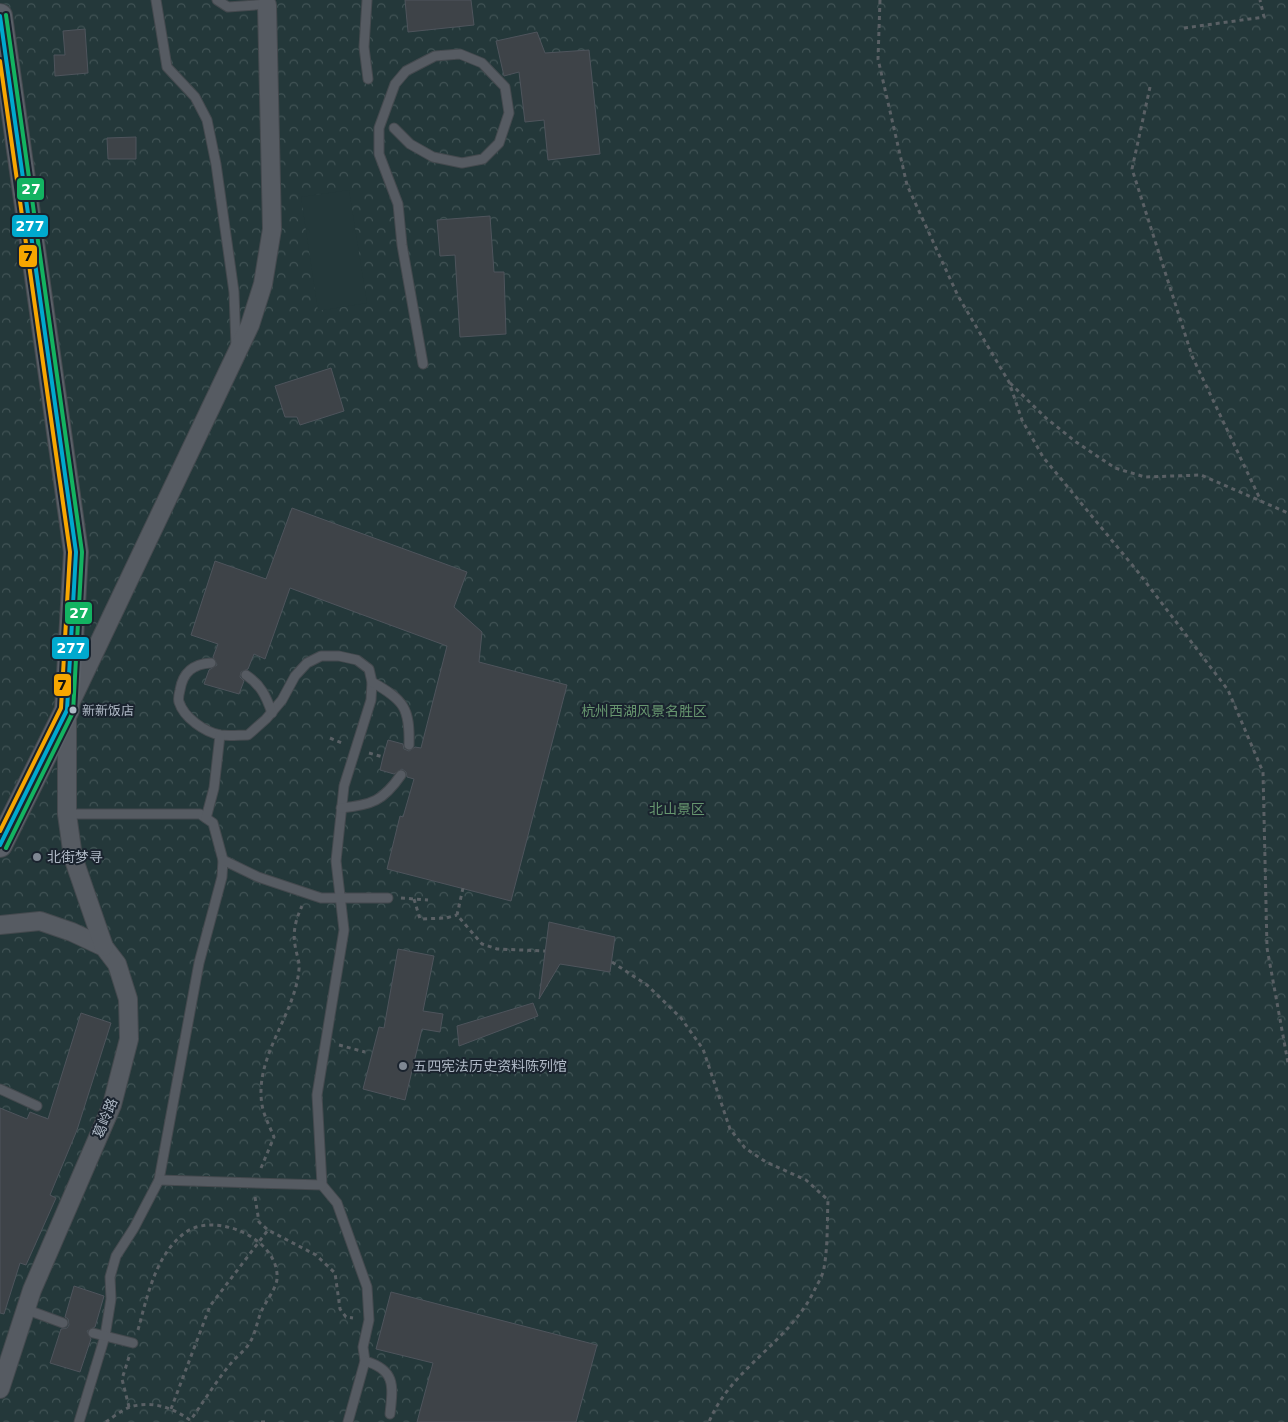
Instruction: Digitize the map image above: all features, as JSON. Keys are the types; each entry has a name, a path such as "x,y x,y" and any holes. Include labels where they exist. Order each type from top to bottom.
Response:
{"main road":[{"path":"0,16 76,552 67,710 0,845"}],"street":[{"path":"104,947 73,857 67,814 67,710 237,354 250,325 262,284 272,228 269,3"},
{"path":"0,926 40,920 104,947"},
{"name":"葛岭路","path":"0,1389 35,1281 112,1105 129,1039 128,999 117,964 104,947"}],"lane":[{"path":"156,0 167,67 195,97 207,120 216,164 234,292 237,354"},
{"path":"217,0 228,7 269,3"},
{"path":"368,0 364,48 368,79"},
{"path":"394,128 410,144 433,157 462,163 482,160 499,143 509,114 505,87 482,63 460,54 435,56 406,71 395,84 379,128 379,154 398,204 402,245 423,364"},
{"path":"211,663 202,664 188,670 181,682 178,701 186,714 198,725 220,735 248,735 282,700 295,676 307,664 321,656 339,656 357,660 369,669 372,682 371,700 344,786 341,808 336,861 344,930 317,1094 322,1185 337,1203 367,1287 369,1320 363,1347 365,1361 348,1422"},
{"path":"246,675 256,682 266,694 272,712"},
{"path":"372,682 398,698 408,711 409,745"},
{"path":"206,818 214,788 220,735"},
{"path":"341,808 365,806 378,800 401,776"},
{"path":"67,814 200,814 214,823 223,860 222,877 199,963 159,1180 134,1228 116,1256 110,1277 111,1299 105,1336 79,1422"},
{"path":"223,860 258,877 321,898 388,898"},
{"path":"0,1089 37,1106"},
{"path":"159,1180 322,1185"},
{"path":"26,1309 62,1323"},
{"path":"93,1333 134,1343"},
{"path":"365,1361 379,1365 388,1374 393,1386 390,1414"}],"path":[{"path":"880,0 878,59 907,185 958,296 1009,382 1022,420 1043,457 1138,572 1228,690 1263,772 1267,948 1288,1063"},
{"path":"1184,28 1264,17 1260,0"},
{"path":"1150,87 1132,169 1192,356 1261,501"},
{"path":"1009,382 1046,418 1076,442 1115,468 1145,477 1201,475 1288,513"},
{"path":"457,915 463,888"},
{"path":"307,893 294,923 293,940 300,968 286,1017 268,1057 261,1081 262,1106 274,1138 253,1183 260,1222 268,1230 316,1255 335,1273 340,1309 346,1318 369,1320"},
{"path":"388,898 428,900"},
{"path":"414,899 420,919 446,918 457,915"},
{"path":"457,915 482,944 497,949 545,951"},
{"path":"612,962 647,986 681,1018 703,1049 730,1129 746,1148 766,1162 806,1180 828,1200 824,1269 811,1298 790,1328 739,1376 713,1413 709,1422"},
{"path":"325,1041 365,1052"},
{"path":"106,1422 130,1407 152,1404 171,1409 190,1421 229,1366 251,1341 259,1316 277,1281 276,1265 259,1242 234,1228 205,1223 186,1232 172,1246 160,1264 150,1286 122,1380 130,1407"},
{"path":"171,1409 210,1306 268,1230"}],"green space":[{"name":"北山景区","path":"0,0 1288,0 1288,1422 0,1422"},
{"path":"349,190 367,303 318,311 301,197"}],"building":[{"path":"405,0 471,0 474,25 408,32"},
{"path":"85,29 88,73 55,76 54,55 65,55 63,31"},
{"path":"537,32 545,53 589,50 600,154 548,160 544,120 525,122 519,72 504,76 496,41"},
{"path":"136,137 136,159 108,159 107,138"},
{"path":"490,216 494,272 504,272 506,334 460,337 455,255 440,256 437,220"},
{"path":"331,368 344,411 300,425 297,417 285,417 275,386"},
{"path":"292,508 467,572 454,607 482,632 479,662 567,685 511,901 387,869 400,816 403,817 414,779 407,777 406,772 402,769 394,774 380,770 383,757 388,740 403,744 404,749 409,751 415,747 421,748 447,646 290,588 265,659 254,654 248,669 241,672 240,677 244,681 239,694 204,684 209,670 217,665 213,657 218,644 191,635 215,561 266,579"},
{"path":"549,922 615,937 610,972 560,964 539,999"},
{"path":"398,949 434,956 423,1011 443,1014 440,1032 422,1029 405,1100 363,1089 379,1027 384,1028"},
{"path":"533,1003 538,1016 459,1046 457,1026"},
{"path":"81,1013 111,1023 77,1130 50,1195 56,1198 26,1265 20,1263 4,1314 0,1313 0,1108 27,1119 30,1112 48,1119"},
{"path":"74,1286 104,1296 95,1327 87,1331 91,1339 80,1372 50,1363 61,1329 67,1328 69,1325 68,1319 65,1317"},
{"path":"391,1292 597,1345 576,1422 417,1422 433,1363 376,1349"}],"transit line":[{"name":"27","path":"6,15 82,552 73,712 6,848"},
{"name":"277","path":"0,16 76,552 67,710 0,845"},
{"name":"7","path":"0,61 70,552 61,708 0,831"}],"place":[{"name":"新新饭店","path":"73,710"},
{"name":"北街梦寻","path":"37,857"},
{"name":"五四宪法历史资料陈列馆","path":"403,1066"}],"park label":[{"name":"杭州西湖风景名胜区","path":"644,711"}]}
